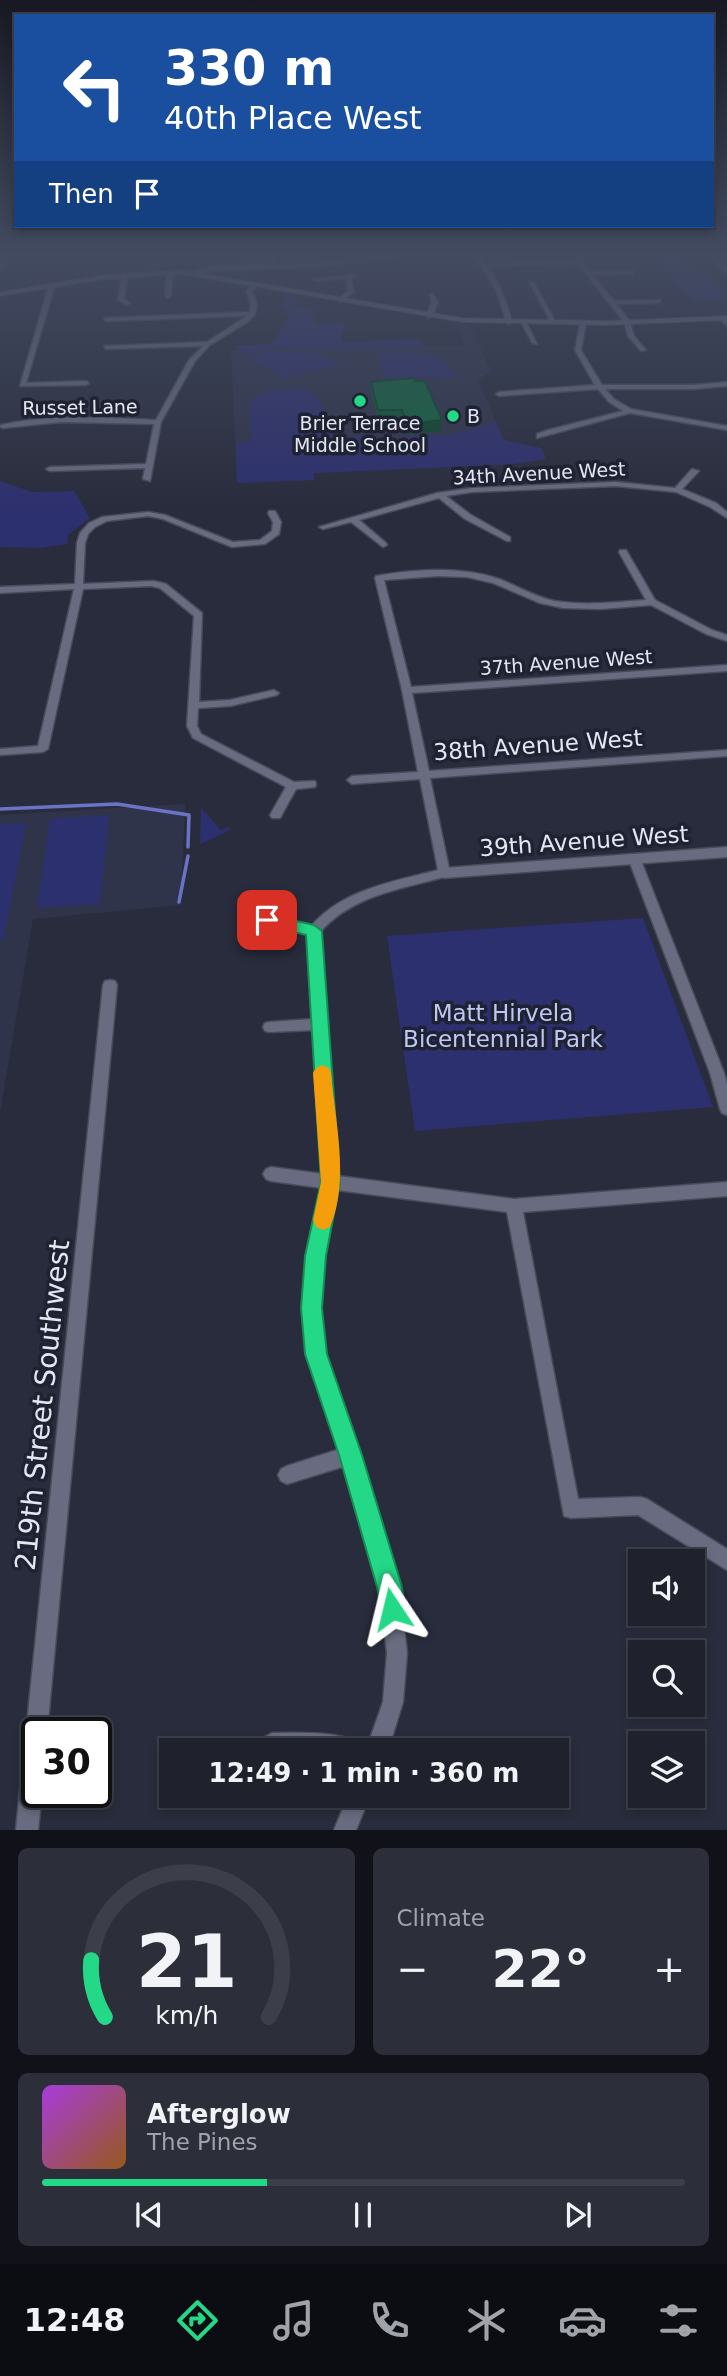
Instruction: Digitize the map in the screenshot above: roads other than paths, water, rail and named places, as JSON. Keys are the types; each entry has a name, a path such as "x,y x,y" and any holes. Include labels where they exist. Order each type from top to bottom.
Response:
{"street":[{"path":"36,338 22,385 86,383"},
{"path":"147,479 158,422 192,360 218,338"},
{"path":"532,338 535,344"},
{"path":"580,338 578,350 600,387 616,406 629,411 727,428"},
{"path":"634,338 643,350"},
{"path":"106,347 208,344"},
{"path":"499,394 600,387 693,387 727,384"},
{"path":"540,436 565,426 611,419 629,411"},
{"name":"Russet Lane","path":"3,426 66,421 158,422"},
{"path":"50,469 149,466"},
{"path":"695,471 677,490 713,505 727,516"},
{"name":"34th Avenue West","path":"323,527 440,495 472,490 617,484 677,490"},
{"path":"440,495 468,517 507,539"},
{"path":"0,752 43,749 79,587 84,533 92,525 105,519 131,514 165,517 221,542 245,546 262,542 276,532 277,522 272,513"},
{"path":"354,520 383,545"},
{"path":"623,552 652,602 698,627 727,638"},
{"path":"381,1738 393,1702 397,1653 389,1587 351,1455 316,1354 312,1308 316,1256 331,1182 318,1024 314,931 326,915 345,902 444,873 407,690 379,578 445,573 496,581 517,592 550,603 591,606 652,602"},
{"path":"0,590 151,583 163,586 199,615 192,726 197,736 292,786 311,785"},
{"name":"37th Avenue West","path":"407,690 727,668"},
{"path":"193,705 230,704 274,693"},
{"name":"38th Avenue West","path":"352,780 727,753"},
{"path":"276,815 292,786"},
{"name":"39th Avenue West","path":"444,873 727,852"},
{"path":"634,858 717,1073 727,1109"},
{"path":"267,920 314,931"},
{"name":"219th Street Southwest","path":"27,1830 110,985"},
{"path":"270,1027 318,1024"},
{"path":"271,1174 514,1206 727,1189"},
{"path":"514,1206 571,1509 640,1506 727,1560"},
{"path":"288,1475 351,1455"},
{"path":"345,1830 354,1808"}],"waterway":[{"path":"0,809 117,804 189,815 188,847"},
{"path":"179,902 188,856"}],"place":[{"name":"Brier Terrace Middle School","path":"360,401"},
{"name":"B","path":"453,416"}],"park label":[{"name":"Matt Hirvela Bicentennial Park","path":"503,1026"}]}
